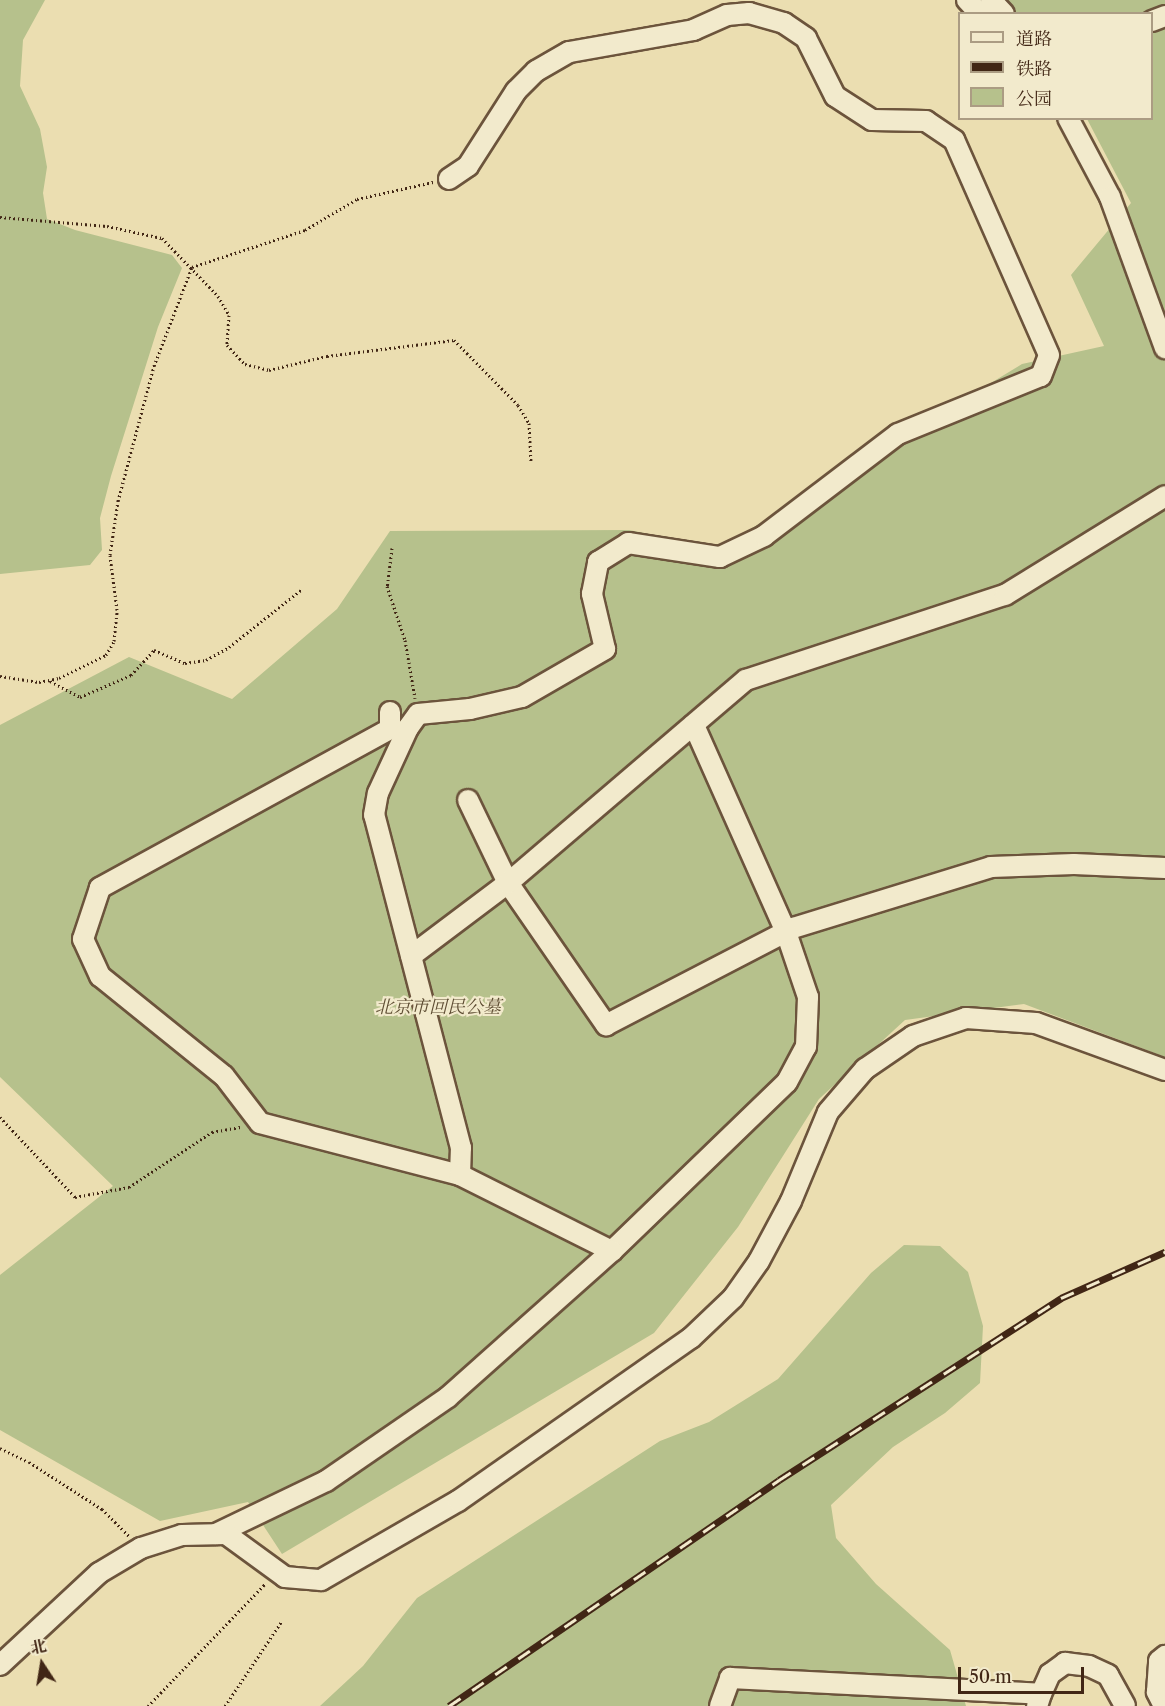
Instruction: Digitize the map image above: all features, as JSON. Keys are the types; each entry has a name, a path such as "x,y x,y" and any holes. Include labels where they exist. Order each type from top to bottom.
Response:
{"street":[{"path":"967,0 978,12"},
{"path":"991,0 1002,12"},
{"path":"449,179 468,166 516,91 536,71 569,52 694,30 727,15 749,13 784,23 806,38 835,96 872,120 926,122 954,140 1050,356 1041,376 898,434 764,536 720,557 628,543 598,562 592,594 605,649 522,697 470,709 418,714 378,793 374,815 461,1148 460,1175"},
{"path":"1069,120 1110,197 1165,348"},
{"path":"411,956 508,883 746,680 1005,595 1165,496"},
{"path":"390,712 390,729 100,888 83,939 100,976 224,1076 260,1123 460,1175 612,1251"},
{"path":"216,1534 326,1481 448,1397 612,1251 787,1082 806,1047 808,997 786,932 694,725"},
{"path":"468,800 508,883 606,1025 786,932 991,867 1074,864 1165,868"},
{"path":"0,1665 99,1573 141,1548 182,1535 226,1534 285,1577 321,1580 458,1501 691,1338 733,1298 759,1261 791,1201 828,1112 865,1069 913,1036 966,1018 1036,1023 1165,1070"},
{"path":"1164,1706 1157,1692 1159,1661 1165,1656"},
{"path":"720,1706 730,1678 1039,1700 1050,1674 1065,1663 1089,1666 1108,1675 1125,1706"}],"path":[{"path":"192,267 305,230 357,199 449,179"},
{"path":"0,217 107,226 162,238 192,267 230,315 227,345 245,364 269,370 327,356 454,340 518,405 529,423 531,463"},
{"path":"48,680 106,655 114,641 117,610 110,555 118,501 154,366 192,267"},
{"path":"392,548 387,586 405,640 418,714"},
{"path":"0,676 48,680 80,697 131,675 154,650 184,663 206,660 229,648 302,590"},
{"path":"0,1116 75,1197 129,1187 212,1132 260,1123"},
{"path":"0,1448 29,1462 102,1509 141,1548"},
{"path":"148,1706 278,1571"},
{"path":"225,1706 282,1621"}],"green space":[{"path":"0,0 45,0 23,40 20,86 40,129 47,167 43,193 47,219 75,230 172,255 182,268 158,327 111,476 100,518 102,550 90,565 0,574"},
{"name":"北京市回民公墓","path":"989,0 1165,0 1165,1057 1024,1004 905,1020 819,1099 738,1227 654,1333 282,1554 248,1502 160,1521 0,1430 0,1275 113,1186 0,1077 0,725 129,657 232,699 337,609 390,531 629,530 719,548 1022,364 1104,346 1071,275 1131,203 1088,120 1153,120 1153,12 1001,12"},
{"path":"904,1245 940,1246 968,1272 983,1326 980,1383 945,1413 893,1447 831,1505 836,1538 876,1584 950,1650 966,1706 320,1706 363,1666 417,1598 660,1441 709,1422 778,1379 871,1273"}],"railway":[{"path":"449,1706 779,1480 1061,1298 1165,1252"}]}
